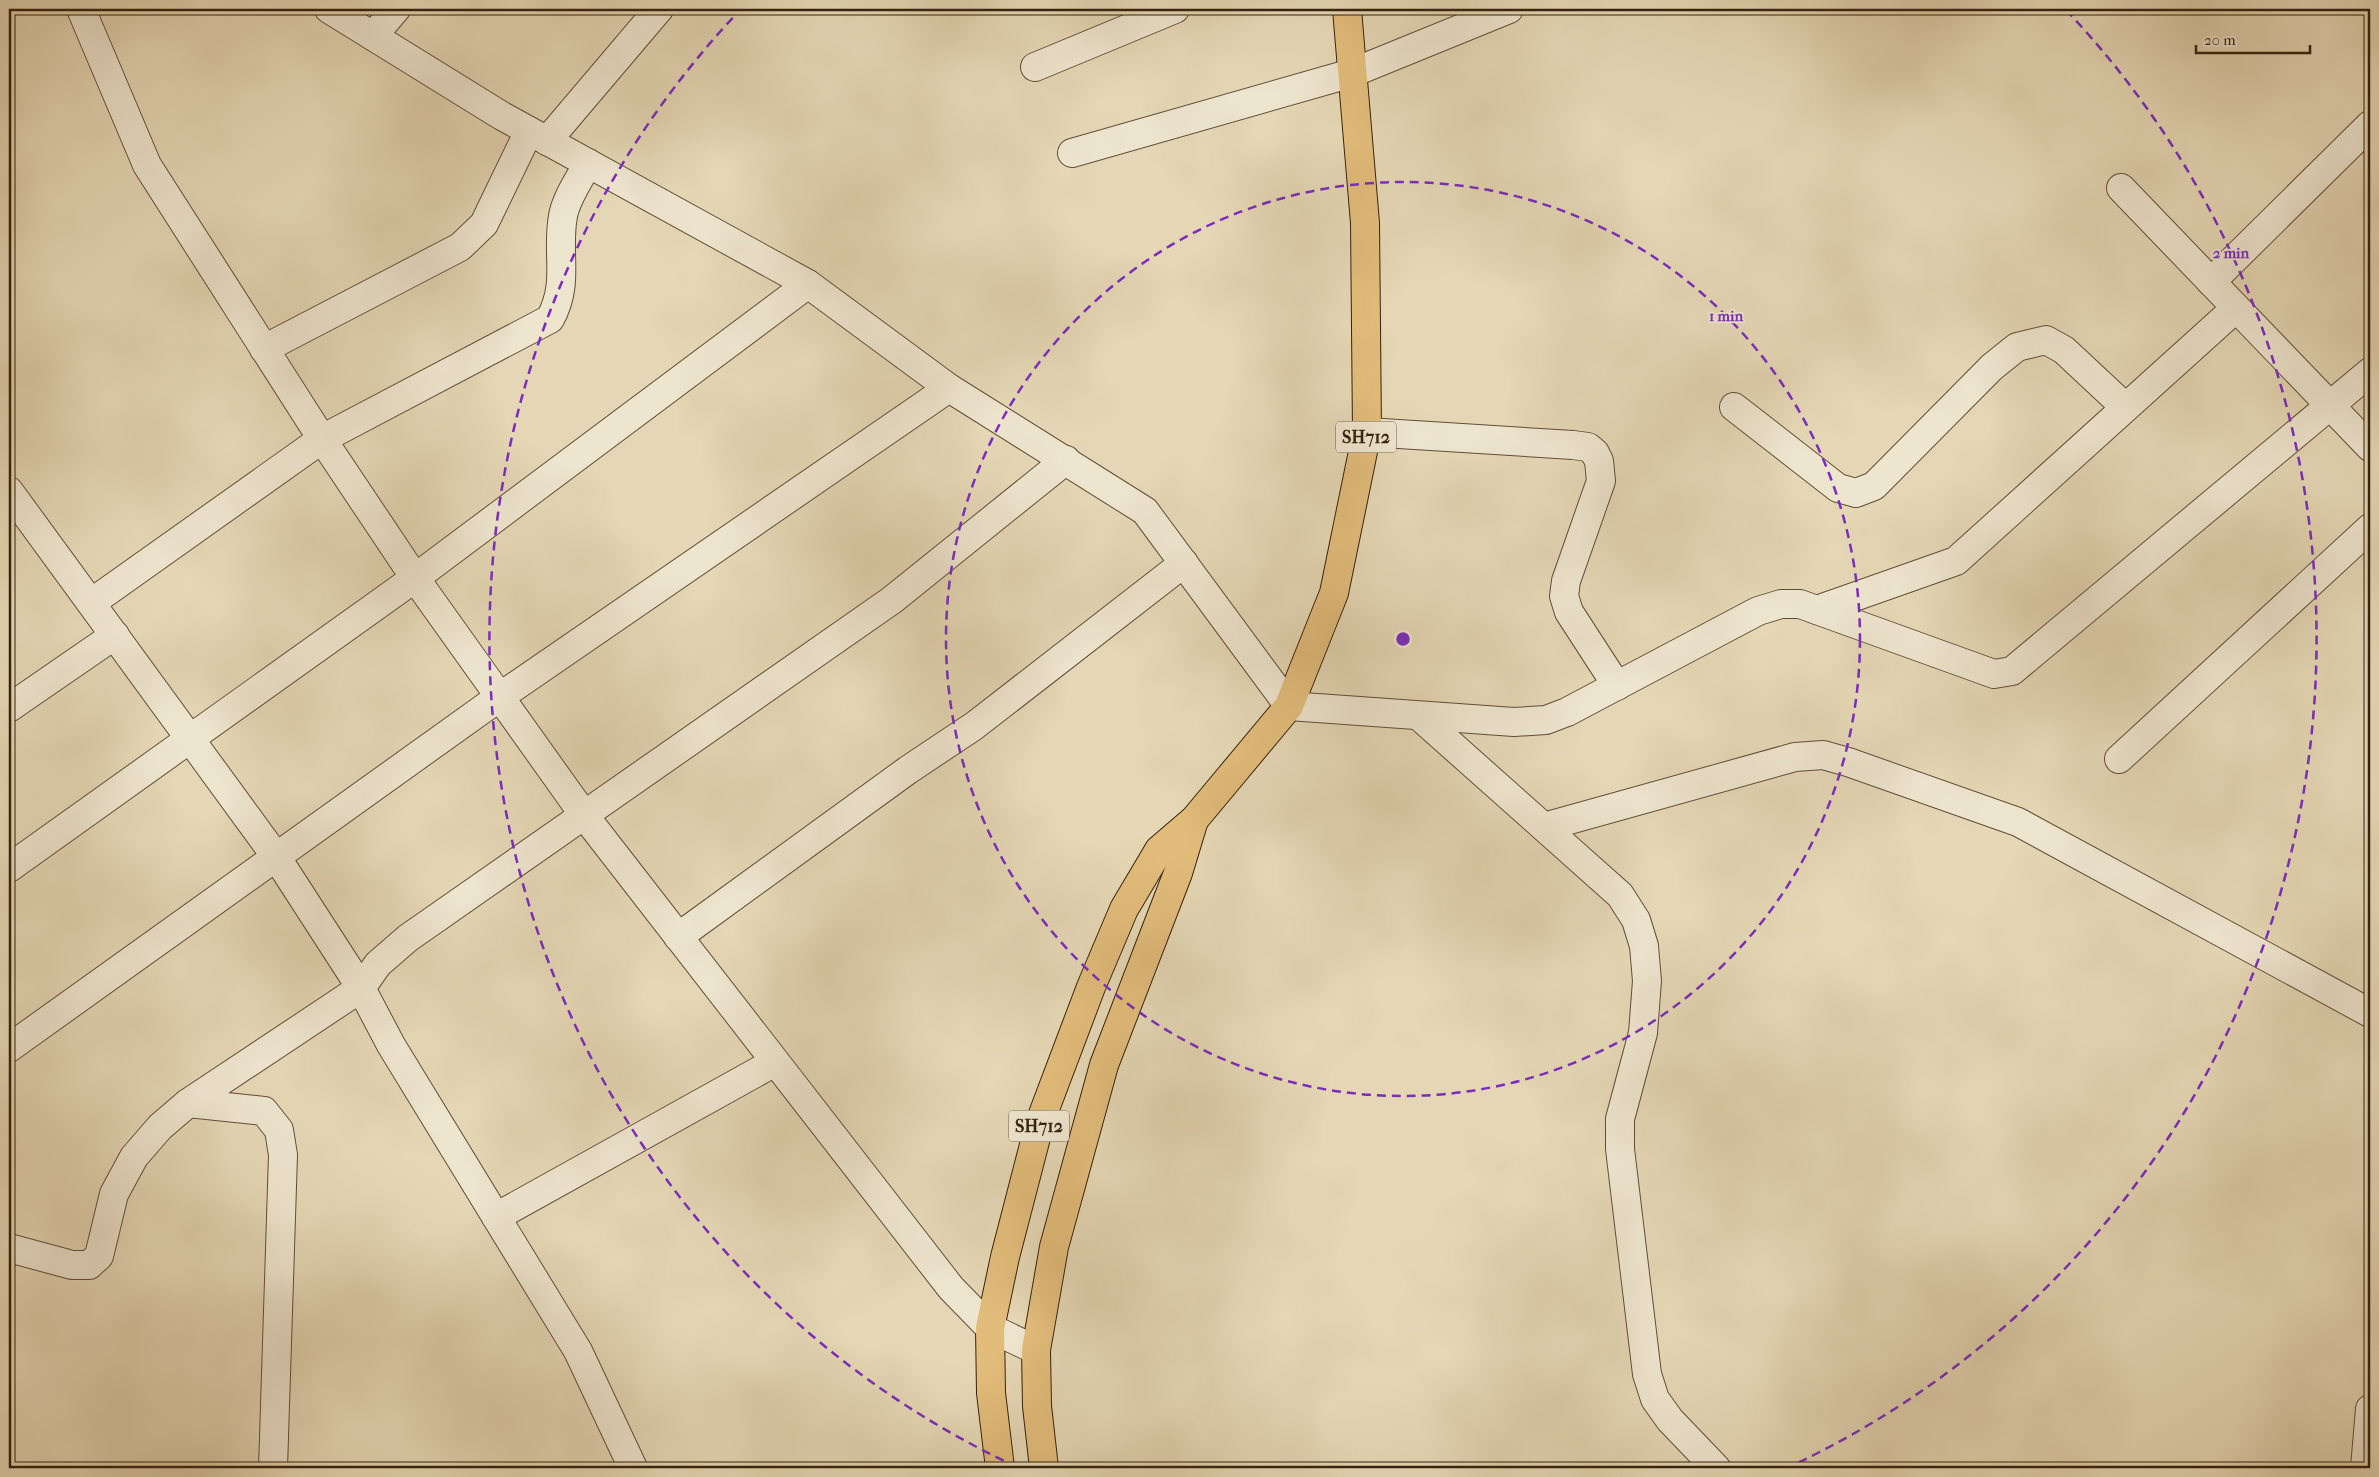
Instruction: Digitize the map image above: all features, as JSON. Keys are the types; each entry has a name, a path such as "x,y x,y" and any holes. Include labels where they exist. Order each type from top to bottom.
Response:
{"main road":[{"name":"SH712","path":"1000,1468 991,1393 990,1328 1005,1257 1040,1122 1091,986 1124,909 1159,850 1194,820 1289,706 1334,593 1367,432 1365,223 1347,9"},
{"name":"SH712","path":"1044,1468 1037,1406 1036,1350 1054,1247 1104,1065 1178,873 1194,820"}],"street":[{"path":"81,9 146,165 322,439 415,578 501,696 584,815 951,1288 990,1328 1036,1350"},
{"path":"329,9 538,136 808,284 949,388 1145,511 1289,706 1514,722 1546,720 1567,712 1758,611 1781,604 1800,604 1994,674 2012,671 2370,372"},
{"path":"373,36 396,9"},
{"path":"264,349 460,247 484,224 538,136 659,9"},
{"path":"1035,67 1174,9"},
{"path":"1072,153 1352,73 1509,9"},
{"path":"2211,282 2370,125"},
{"path":"91,603 322,439 550,319 558,304 562,285 561,229 563,213 588,163"},
{"path":"2121,188 2370,447"},
{"path":"9,868 415,578 808,284"},
{"path":"1816,610 1956,560 2236,308"},
{"path":"1734,407 1838,488 1856,493 1874,486 1992,367 2017,346 2046,340 2058,347 2125,408"},
{"path":"9,1048 501,696 949,388"},
{"path":"1367,432 1572,445 1588,447 1594,453 1598,461 1601,481 1566,581 1564,596 1569,612 1617,686"},
{"path":"9,1248 72,1265 90,1265 99,1256 114,1194 134,1157 160,1127 188,1102 361,988 378,964 408,938 892,600 1066,460"},
{"path":"9,491 277,858 361,988 391,1045 578,1351 633,1468"},
{"path":"2119,759 2370,528"},
{"path":"678,937 908,770 974,726 1184,563"},
{"path":"9,708 115,635"},
{"path":"1419,716 1620,895 1636,920 1644,946 1647,981 1643,1034 1620,1119 1620,1149 1647,1374 1655,1399 1670,1420 1716,1468"},
{"path":"1544,827 1795,758 1823,755 1848,762 2018,822 2370,1012"},
{"path":"496,1217 776,1062"},
{"path":"188,1102 264,1111 279,1130 282,1155 273,1468"},
{"path":"2365,1468 2370,1409"}]}
